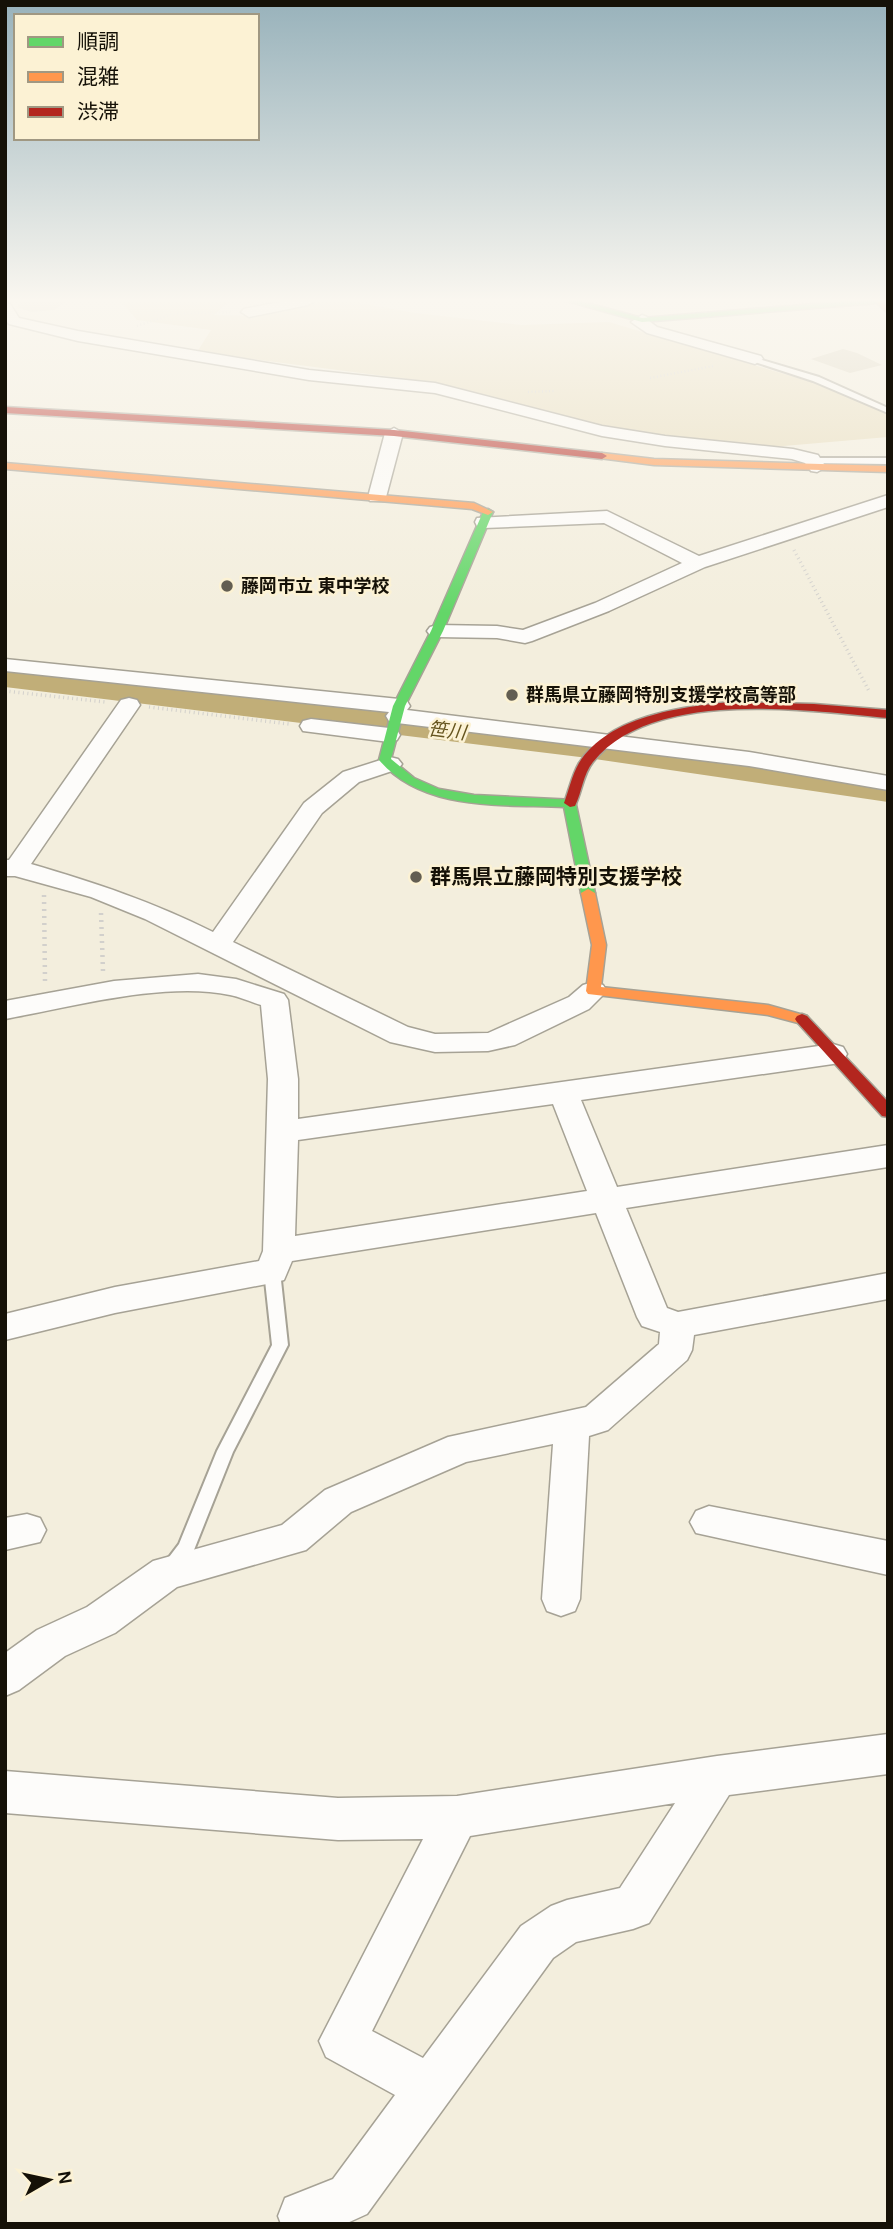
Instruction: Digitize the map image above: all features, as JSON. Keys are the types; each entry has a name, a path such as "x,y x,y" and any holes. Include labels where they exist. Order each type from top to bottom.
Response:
{"main road":[{"path":"5,410 394,433 654,462 815,464 888,469"},
{"path":"5,466 377,497 474,506 488,510 437,631 395,719 384,760 402,776 421,787 446,792 570,803"},
{"path":"883,1101 833,1054 800,1017 768,1010 593,991 599,945 570,803 589,759 604,745 630,728 667,715 718,707 781,705 888,714"}],"street":[{"path":"501,405 601,431 665,441 793,454 815,464"},
{"path":"377,497 394,433"},
{"path":"437,631 498,632 526,637 602,607 698,563 888,501"},
{"path":"484,522 607,517 698,563"},
{"path":"5,665 395,719 604,745 749,759 888,783"},
{"path":"129,705 11,868 100,892 154,913 218,945 285,992"},
{"path":"311,726 395,719"},
{"path":"218,945 313,808 351,777 390,764"},
{"path":"5,1010 188,982 285,992 400,1034 435,1043 488,1042 505,1038 579,1003 593,991"},
{"path":"275,1261 282,1132 285,992"},
{"path":"282,1132 833,1054"},
{"path":"563,1093 654,1317 678,1325 888,1286"},
{"path":"5,1327 63,1315 275,1261 604,1199 888,1156"},
{"path":"5,1676 51,1643 101,1620 166,1573 293,1538 338,1500 461,1448 596,1420 676,1350 678,1325"},
{"path":"561,1599 572,1425"},
{"path":"709,1522 888,1558"},
{"path":"5,1792 338,1819 457,1817 717,1776 888,1754"},
{"path":"303,2216 351,2197 537,1942 567,1922 633,1907 717,1776"},
{"path":"430,2088 342,2041 457,1817"}],"lane":[{"path":"815,464 888,461"},
{"path":"166,1573 186,1549 225,1451 279,1345 275,1261"}],"path":[{"path":"785,534 874,700"},
{"path":"5,691 311,726"},
{"path":"44,877 46,1003"},
{"path":"100,892 104,993"}],"shaded area":[{"path":"522,405 870,405 888,415 888,437 772,447 664,438 608,428"}],"waterway":[{"name":"笹川","path":"5,677 588,747 888,791"}],"traffic: fast":[{"path":"488,512 437,631 399,706 385,760 410,781 436,792 493,800 570,803 588,893"}],"traffic: slow":[{"path":"602,456 654,462 888,469"},
{"path":"5,466 474,506 488,512"},
{"path":"588,893 599,945 593,991 768,1010 802,1019"}],"traffic: jam":[{"path":"5,410 394,433 602,456"},
{"path":"570,803 589,758 616,735 650,719 689,710 772,705 888,714"},
{"path":"802,1019 888,1112"}],"place":[{"name":"藤岡市立 東中学校","path":"227,586"},
{"name":"群馬県立藤岡特別支援学校高等部","path":"512,695"},
{"name":"群馬県立藤岡特別支援学校","path":"416,877"}]}
